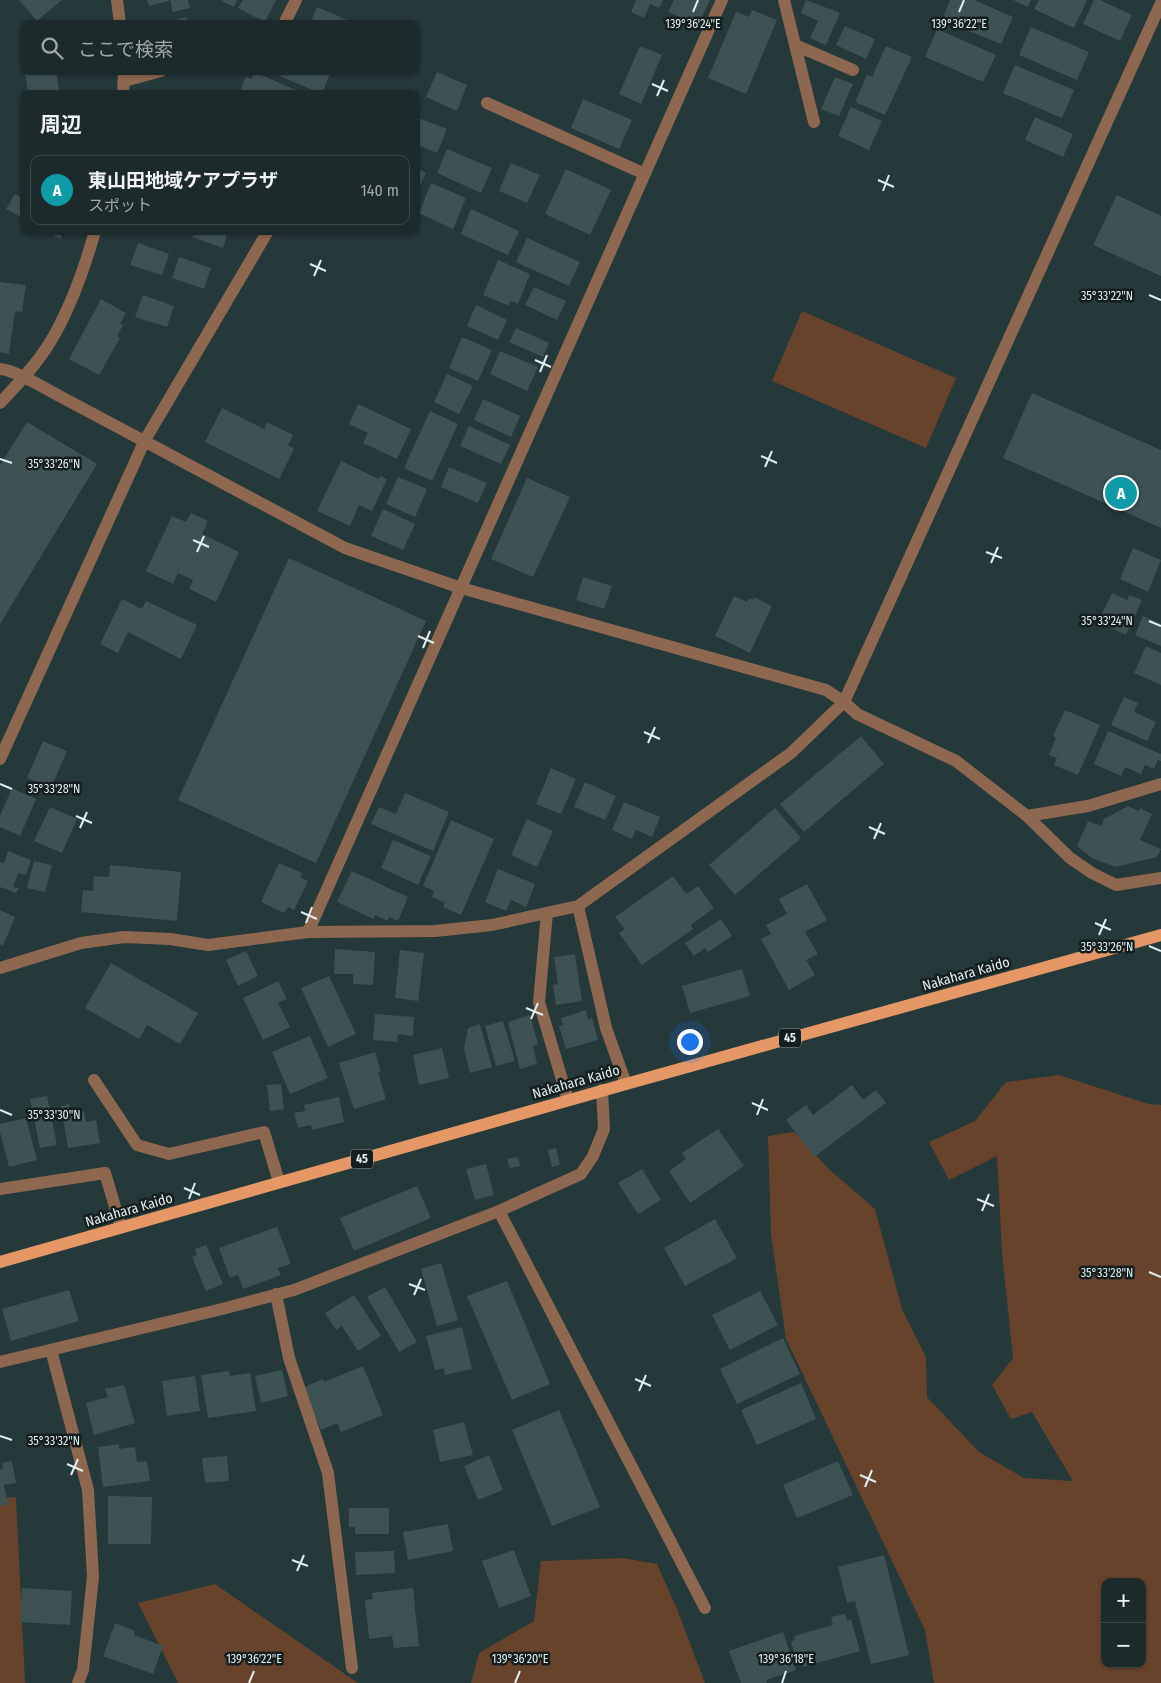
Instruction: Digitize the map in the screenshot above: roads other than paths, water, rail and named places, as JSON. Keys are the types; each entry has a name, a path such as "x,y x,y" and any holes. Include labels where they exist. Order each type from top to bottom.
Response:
{"main road":[{"name":"Nakahara Kaido","path":"0,1262 602,1090 1161,935"}],"street":[{"path":"118,0 120,20"},
{"path":"286,20 296,0"},
{"path":"308,932 722,0"},
{"path":"784,0 814,122"},
{"path":"0,968 81,943 124,937 170,939 208,945 308,932 435,931 492,925 578,906 791,753 844,702 1161,3"},
{"path":"795,45 853,70"},
{"path":"124,82 148,75"},
{"path":"487,102 645,174"},
{"path":"0,403 23,378 48,346 59,328 77,286 94,235"},
{"path":"0,759 146,440 266,235"},
{"path":"0,369 6,369 146,440 345,548 461,588 826,690 844,702 857,714 956,761 1027,816 1070,858 1092,873 1116,884 1161,878"},
{"path":"1027,816 1088,806 1161,784"},
{"path":"578,906 606,1028 626,1084"},
{"path":"547,913 539,1002 568,1100"},
{"path":"94,1080 137,1144 169,1154 264,1132 279,1182"},
{"path":"0,1362 294,1290 499,1211 581,1174 593,1156 604,1129 602,1090"},
{"path":"0,1189 105,1173 121,1227"},
{"path":"499,1211 705,1608"},
{"path":"276,1294 289,1358 328,1473 352,1668"},
{"path":"51,1350 88,1490 92,1578 83,1670 78,1683"}],"place":[{"name":"東山田地域ケアプラザ","path":"1121,493"}]}
